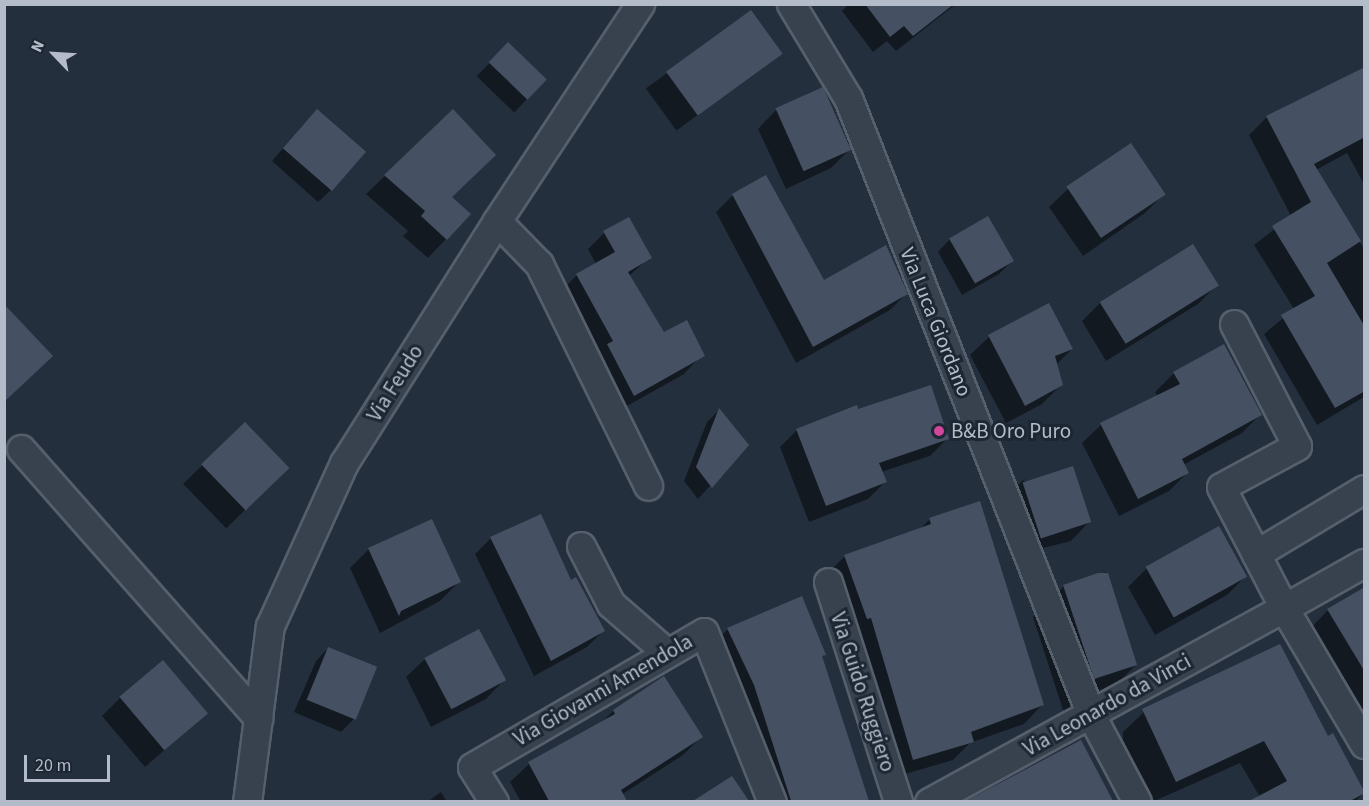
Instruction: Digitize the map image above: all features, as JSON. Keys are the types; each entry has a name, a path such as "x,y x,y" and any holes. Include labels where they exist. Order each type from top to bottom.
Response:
{"street":[{"name":"Via Feudo","path":"247,801 270,626 344,462 497,221 640,4"},
{"name":"Via Luca Giordano","path":"791,4 848,98 1091,715 1137,801"},
{"path":"497,221 539,264 648,486"},
{"path":"1234,324 1298,446 1221,487 1284,608 1365,744"},
{"path":"21,449 258,717"},
{"path":"1256,554 1365,489"},
{"path":"581,546 610,604 666,651"},
{"name":"Via Leonardo da Vinci","path":"929,801 1091,715 1365,562"},
{"name":"Via Guido Ruggiero","path":"828,582 898,801"},
{"name":"Via Giovanni Amendola","path":"494,801 472,767 666,651 704,632 772,801"}],"building":[{"path":"865,4 954,4 913,36 904,26 890,37"},
{"path":"751,10 783,54 698,115 666,72"},
{"path":"508,42 547,80 527,100 489,62"},
{"path":"1365,67 1365,137 1314,164 1361,241 1327,263 1365,327 1365,391 1335,408 1281,315 1315,296 1272,226 1311,202 1266,116"},
{"path":"823,87 851,150 804,171 775,108"},
{"path":"317,109 366,152 332,191 283,148"},
{"path":"453,109 496,155 452,197 471,214 447,240 421,216 425,211 384,175"},
{"path":"1131,143 1166,194 1101,238 1066,187"},
{"path":"766,175 824,280 886,245 908,294 813,347 732,194"},
{"path":"988,216 1014,261 975,284 949,238"},
{"path":"629,217 652,258 628,272 664,332 687,320 705,356 634,396 607,344 613,341 576,274 615,252 603,231"},
{"path":"1193,244 1219,286 1126,344 1100,302"},
{"path":"1049,303 1073,349 1055,356 1063,385 1025,406 988,335"},
{"path":"4,304 53,356 4,402"},
{"path":"1224,344 1262,415 1182,459 1189,473 1138,499 1100,423 1180,384 1173,372"},
{"path":"931,385 949,439 879,463 887,482 826,506 796,429 857,405 858,409"},
{"path":"719,408 749,445 712,488 696,467"},
{"path":"245,422 289,468 246,510 201,464"},
{"path":"1073,466 1091,522 1041,538 1023,482"},
{"path":"980,501 1044,705 971,732 974,742 913,760 871,618 867,619 844,555 931,524 929,518"},
{"path":"541,514 571,580 576,577 605,631 551,661 490,537"},
{"path":"432,519 461,582 401,611 399,616 368,548"},
{"path":"1219,526 1247,577 1174,617 1146,567"},
{"path":"1098,573 1108,573 1137,665 1094,679 1063,585"},
{"path":"1365,587 1365,672 1327,609"},
{"path":"802,596 826,655 822,656 869,801 791,801 754,685 727,628"},
{"path":"479,629 506,680 451,709 424,658"},
{"path":"1280,644 1328,736 1333,733 1365,793 1350,801 1249,801 1287,781 1264,741 1176,782 1142,709"},
{"path":"328,647 377,667 356,720 307,700"},
{"path":"163,660 208,714 164,750 119,697"},
{"path":"664,676 703,737 621,790 627,801 549,801 528,762 615,714 613,710"},
{"path":"1081,740 1113,801 966,801"},
{"path":"732,776 749,801 693,801"}],"place":[{"name":"B&B Oro Puro","path":"939,431"}]}
